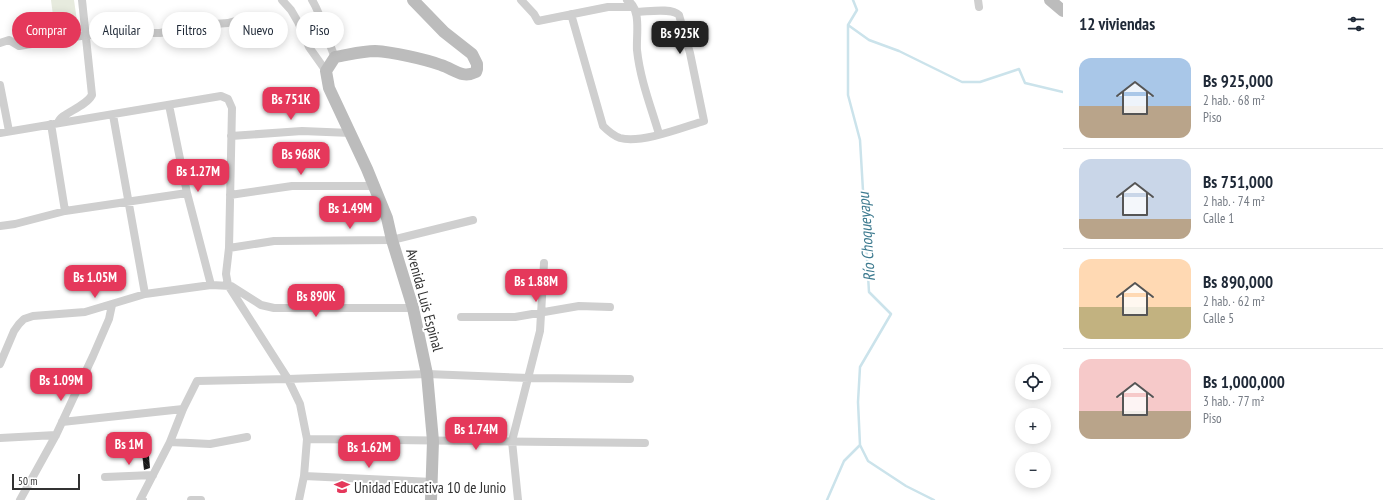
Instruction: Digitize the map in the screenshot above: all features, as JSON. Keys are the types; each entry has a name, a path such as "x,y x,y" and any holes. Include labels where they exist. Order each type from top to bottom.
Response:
{"street":[{"path":"54,123 61,117 80,107 92,95 82,0"},
{"path":"282,0 291,10 309,47 326,71 335,57 375,51 442,65 460,74 466,75 476,72 477,64 472,54 444,32 413,0"},
{"path":"312,0 322,20 335,57"},
{"path":"521,0 534,14 538,21 571,14 608,7 635,10 670,10 676,12 679,15 690,53 704,121 634,140 620,138 609,132 603,126 571,14"},
{"path":"628,0 631,2 635,10 639,65 659,134"},
{"path":"1050,0 1063,11"},
{"path":"0,43 9,40 19,46 86,35 127,33 160,34 201,25 229,23"},
{"name":"Avenida Luis Espinal","path":"326,71 329,88 351,133 387,218 392,240 414,308 427,374 433,441 432,500"},
{"path":"0,85 9,131"},
{"path":"0,133 221,96 228,99 232,108 229,248 226,274 228,285 288,379 300,404 307,439 304,476 299,500"},
{"path":"169,104 187,194 211,285"},
{"path":"113,115 145,294"},
{"path":"54,123 65,211"},
{"path":"231,136 302,131 351,133"},
{"path":"230,195 292,186 374,186"},
{"path":"0,226 15,224 65,211 187,194"},
{"path":"229,248 274,241 392,240 473,220"},
{"path":"518,500 512,441 540,331 544,263"},
{"path":"0,364 14,331 24,319 33,316 85,312 145,294 211,285 228,285 236,288 261,305 274,308 414,308"},
{"path":"20,500 56,434 106,329 112,305"},
{"path":"461,317 515,317 579,306 610,307"},
{"path":"143,500 140,500 154,475 170,442 183,409 198,381 427,374 528,378 630,379"},
{"path":"62,422 183,409"},
{"path":"0,438 56,434"},
{"path":"170,442 210,444 248,437"},
{"path":"307,439 645,443"},
{"path":"105,477 154,475"},
{"path":"304,476 433,482"},
{"path":"191,500 201,500"}],"shaded area":[{"path":"51,0 74,0 76,12 53,12"}],"building":[{"path":"148,444 150,468 144,470 141,445"}],"waterway":[{"name":"Río Choqueyapu","path":"827,500 844,461 860,445 858,402 860,367 891,314 869,292 860,140 848,95 848,25 857,10 853,0"},
{"path":"848,25 869,40 899,51 962,82 980,82 1019,69 1025,83 1063,92"},
{"path":"860,445 868,461 906,486 934,500"}],"place":[{"name":"Unidad Educativa 10 de Junio","path":"342,487"}]}
